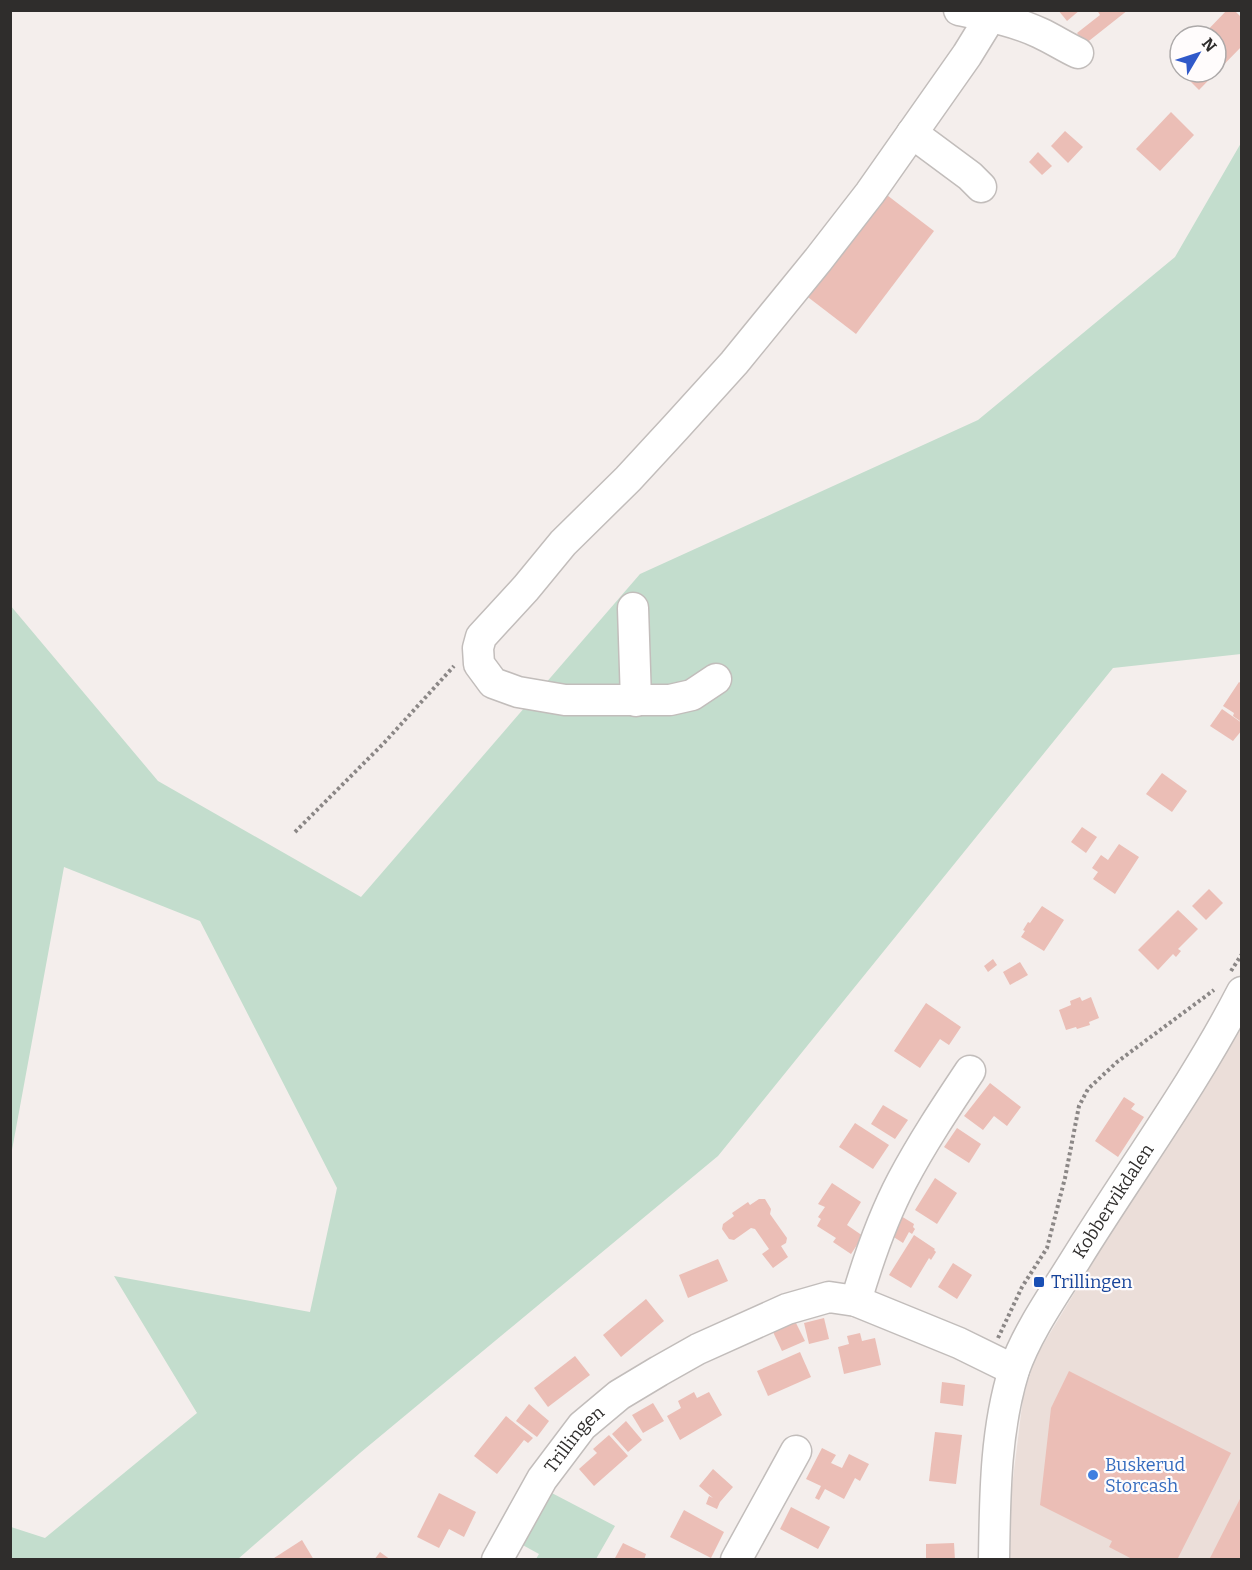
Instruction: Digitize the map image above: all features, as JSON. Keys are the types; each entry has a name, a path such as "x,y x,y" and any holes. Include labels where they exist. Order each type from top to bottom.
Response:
{"street":[{"path":"959,10 991,16 1038,32 1078,53"},
{"path":"716,679 692,695 670,700 565,700 518,692 493,683 479,664 477,652 481,637 563,543 628,479 734,363 818,260 870,193 972,47 991,16"},
{"path":"912,133 970,176 981,187"},
{"path":"633,608 636,701"},
{"name":"Kobbervikdalen","path":"994,1560 995,1476 1003,1417 1014,1370 1025,1345 1055,1293 1191,1082 1230,984"},
{"path":"856,1301 866,1267 901,1184 921,1146 970,1071"},
{"name":"Trillingen","path":"497,1560 542,1479 582,1426 619,1395 698,1349 787,1309 829,1298 856,1301 959,1343 1014,1370"},
{"path":"736,1560 796,1451"}],"path":[{"path":"295,832 384,743 481,637"},
{"path":"997,1342 1022,1287 1047,1248 1065,1178 1079,1106 1088,1089 1117,1062 1230,984 1242,954"}],"shaded area":[{"path":"1241,1017 1241,1559 1006,1560 1005,1543 1023,1398 1035,1358"}],"green space":[{"path":"1241,143 1241,654 1113,668 718,1156 360,1453 238,1559 11,1559 11,1527 45,1538 197,1413 114,1276 310,1312 337,1188 200,921 64,867 12,1150 10,605 158,781 361,897 640,574 978,420 1175,257"},
{"path":"548,1491 615,1526 596,1559 536,1559 539,1554 519,1543"}],"building":[{"path":"1058,10 1080,10 1067,21"},
{"path":"1097,10 1128,10 1085,44 1077,33 1100,15"},
{"path":"1227,10 1234,10 1242,18 1242,46 1228,60 1228,24 1214,24"},
{"path":"1193,84 1205,84 1199,90"},
{"path":"1171,112 1194,135 1160,171 1136,149"},
{"path":"1065,131 1083,147 1068,163 1051,146"},
{"path":"1038,152 1052,166 1042,175 1029,162"},
{"path":"879,189 934,231 856,334 800,291"},
{"path":"1239,682 1242,684 1240,721 1233,716 1234,713 1223,706"},
{"path":"1222,709 1242,723 1242,730 1233,741 1210,726"},
{"path":"1162,773 1187,791 1172,812 1146,794"},
{"path":"1082,827 1097,837 1086,853 1071,842"},
{"path":"1119,844 1139,857 1115,894 1093,879 1098,872 1092,868 1101,855 1108,860"},
{"path":"1209,889 1223,903 1206,920 1192,906"},
{"path":"1042,906 1064,920 1044,951 1021,937 1028,922 1030,923"},
{"path":"1178,910 1198,929 1178,949 1181,951 1176,957 1173,954 1158,970 1138,950"},
{"path":"993,959 997,965 988,972 984,966"},
{"path":"1020,962 1028,975 1010,985 1003,972"},
{"path":"1080,997 1082,1001 1091,997 1099,1018 1089,1022 1090,1025 1066,1030 1059,1010 1071,1005 1070,1001"},
{"path":"926,1003 961,1027 949,1045 940,1039 920,1068 894,1051"},
{"path":"990,1083 1021,1107 1007,1126 994,1116 983,1130 964,1116"},
{"path":"1124,1097 1135,1104 1131,1109 1144,1117 1118,1157 1095,1141"},
{"path":"883,1105 908,1120 895,1139 871,1124"},
{"path":"855,1123 889,1145 873,1169 839,1147"},
{"path":"957,1128 981,1144 969,1163 944,1147"},
{"path":"935,1178 957,1193 937,1224 915,1210"},
{"path":"832,1183 861,1202 847,1225 863,1236 851,1254 833,1242 836,1238 817,1226 821,1219 818,1217 825,1207 818,1204"},
{"path":"759,1199 765,1199 771,1209 770,1214 787,1238 786,1243 781,1246 788,1257 773,1268 762,1254 769,1249 755,1229 751,1228 734,1240 729,1239 722,1229 723,1224 734,1216 732,1213 748,1202 750,1205"},
{"path":"901,1216 914,1224 915,1229 912,1234 909,1232 903,1243 889,1234"},
{"path":"914,1235 936,1252 931,1260 929,1258 911,1288 889,1275"},
{"path":"718,1259 728,1281 688,1298 679,1275"},
{"path":"953,1263 972,1275 957,1299 938,1287"},
{"path":"646,1299 664,1321 621,1357 603,1335"},
{"path":"824,1318 829,1339 809,1344 804,1323"},
{"path":"795,1321 805,1341 782,1351 773,1332"},
{"path":"860,1333 862,1341 875,1338 881,1365 844,1374 838,1347 849,1344 847,1336"},
{"path":"800,1352 811,1377 768,1396 757,1371"},
{"path":"575,1356 590,1375 548,1407 534,1388"},
{"path":"1069,1371 1231,1453 1177,1560 1134,1560 1109,1547 1112,1541 1040,1505 1051,1408"},
{"path":"942,1382 965,1385 963,1406 940,1403"},
{"path":"694,1392 697,1398 709,1392 722,1415 680,1440 667,1416 681,1408 678,1401"},
{"path":"653,1403 664,1421 643,1433 632,1415"},
{"path":"529,1404 549,1421 537,1437 516,1421"},
{"path":"506,1416 533,1438 528,1443 524,1440 497,1474 474,1456"},
{"path":"626,1421 642,1440 628,1452 612,1434"},
{"path":"935,1432 962,1435 956,1484 929,1481"},
{"path":"609,1435 628,1456 594,1486 579,1469 597,1453 593,1449"},
{"path":"822,1448 836,1455 831,1463 842,1468 849,1454 869,1464 860,1481 855,1478 844,1499 825,1489 819,1500 815,1498 821,1486 806,1479"},
{"path":"713,1469 733,1487 717,1509 706,1504 709,1496 713,1498 699,1486"},
{"path":"439,1493 476,1512 464,1537 449,1529 439,1548 417,1537"},
{"path":"1242,1495 1242,1560 1209,1560"},
{"path":"791,1507 830,1527 818,1549 780,1529"},
{"path":"684,1510 724,1532 711,1558 670,1537"},
{"path":"302,1540 314,1560 271,1560"},
{"path":"623,1543 646,1554 644,1560 614,1560"},
{"path":"954,1543 955,1560 926,1560 926,1544"},
{"path":"380,1552 391,1560 374,1560"}],"place":[{"name":"Trillingen","path":"1039,1282"},
{"name":"Buskerud Storcash","path":"1093,1475"}]}
